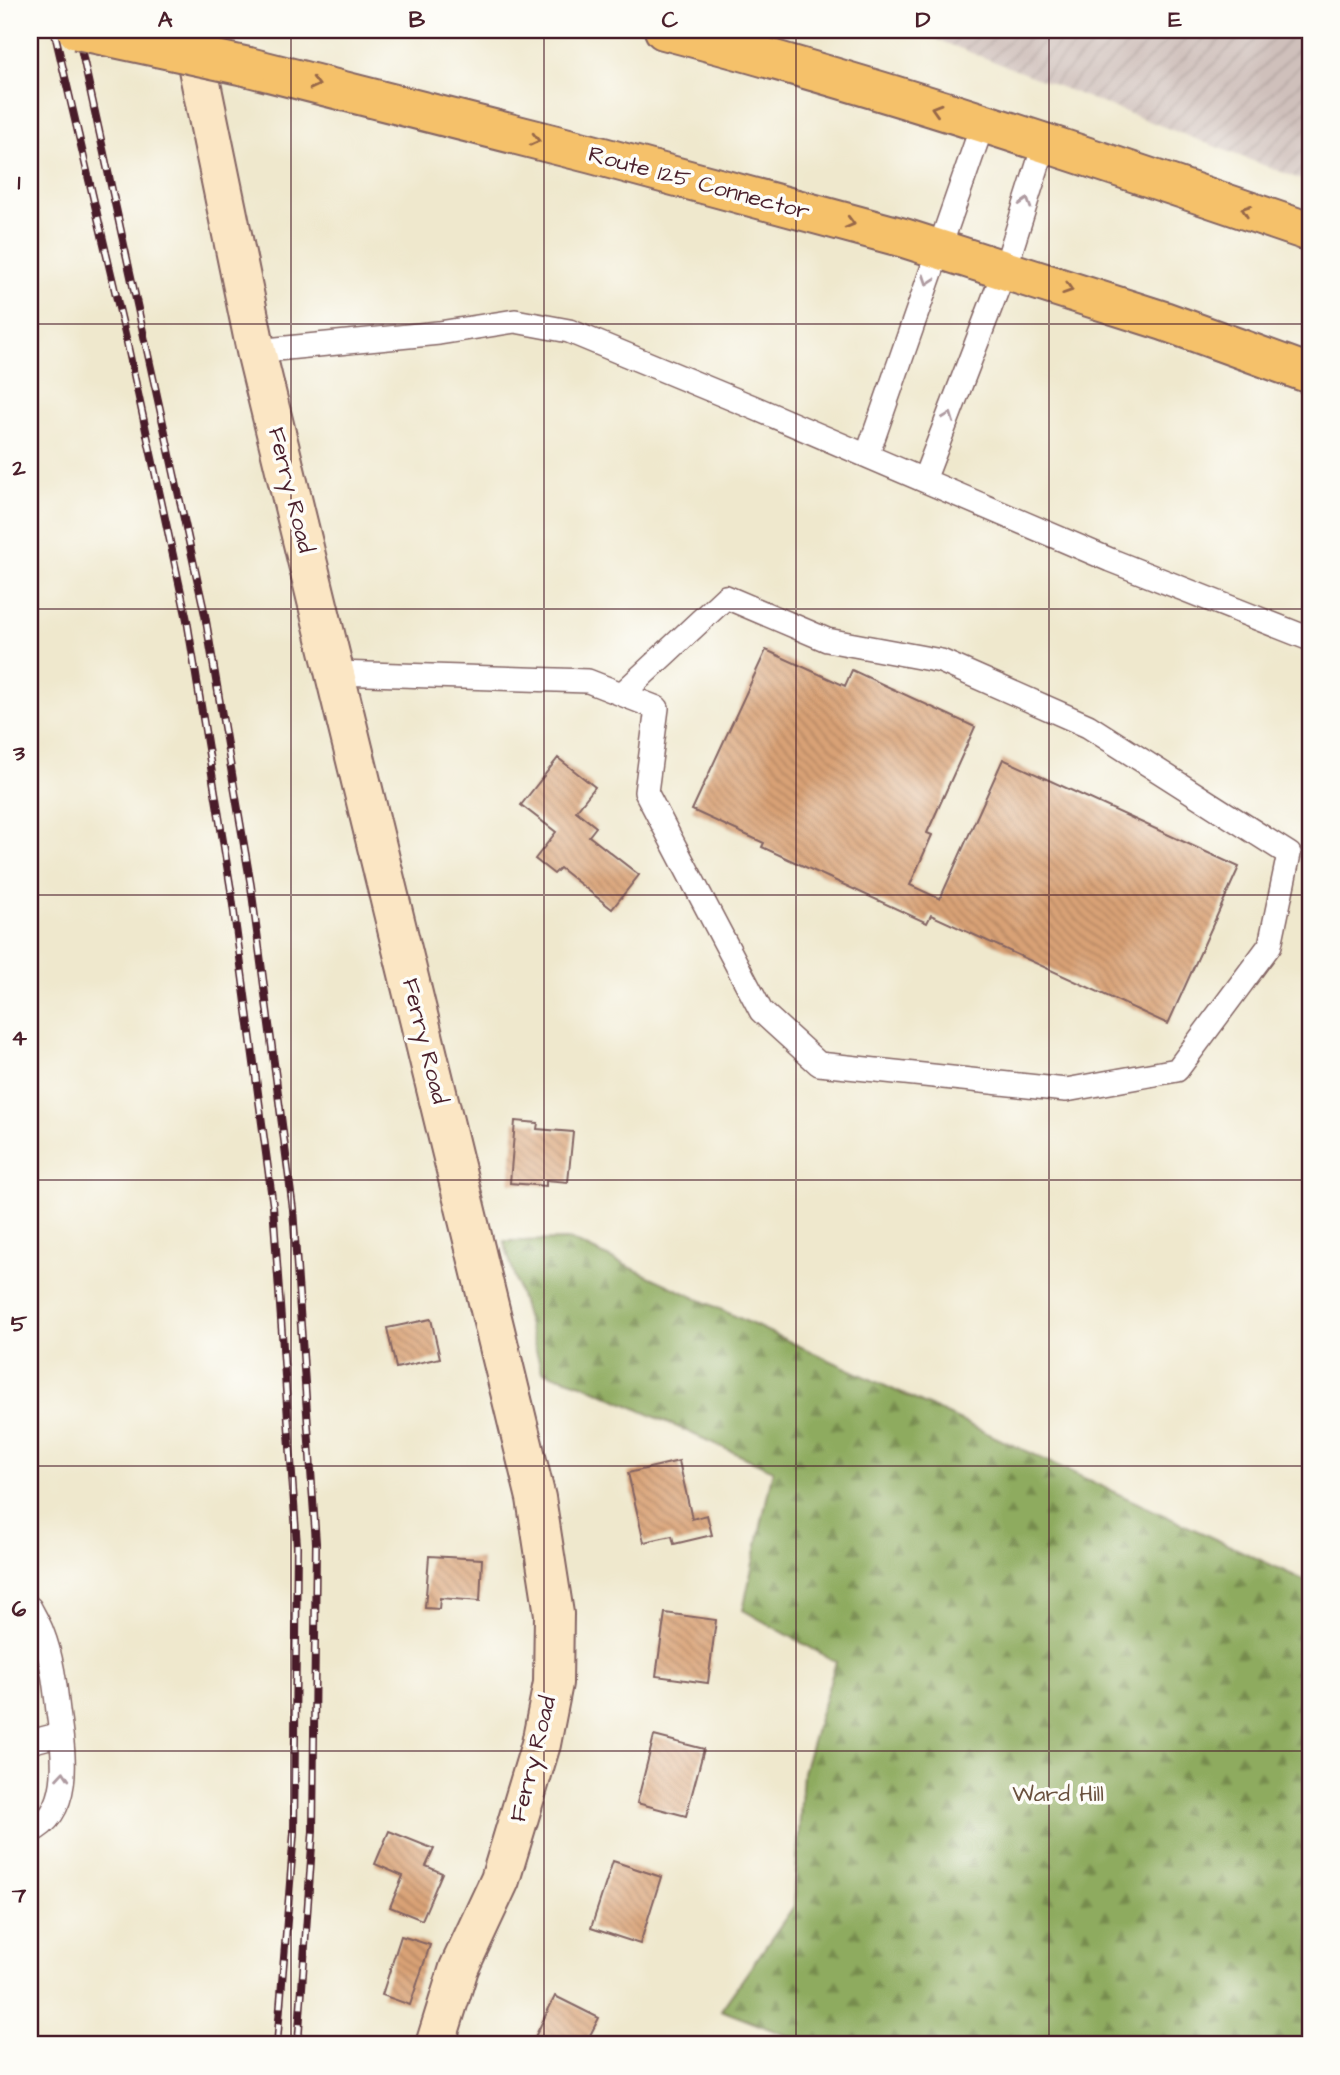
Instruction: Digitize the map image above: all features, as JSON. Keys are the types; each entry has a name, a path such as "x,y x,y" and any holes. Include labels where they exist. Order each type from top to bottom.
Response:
{"highway":[{"name":"Route 125 Connector","path":"77,30 249,67 904,237 1164,321 1310,374"},
{"path":"664,30 755,53 1045,142 1310,232"}],"street":[{"name":"Ferry Road","path":"190,30 256,351 536,1498 554,1614 553,1684 541,1744 500,1880 459,1968 435,2045"}],"lane":[{"path":"867,456 983,123"},
{"path":"924,480 1006,269 1045,142"},
{"path":"256,351 439,333 515,321 569,331 1110,561 1310,639"},
{"path":"336,673 588,681 657,708 646,792 761,1011 818,1064 1066,1090 1177,1070 1270,945 1289,854 1088,726 941,661 827,640 726,597 622,694"},
{"path":"30,1608 42,1632 53,1672 64,1758 62,1789 53,1810 38,1828 30,1832"},
{"path":"30,1742 61,1734"}],"shaded area":[{"path":"912,30 1310,30 1310,183"}],"green space":[{"name":"Ward Hill","path":"571,1240 1310,1583 1310,2045 811,2045 721,2010 794,1906 803,1772 836,1662 743,1610 773,1470 584,1385 542,1371 504,1241"}],"building":[{"path":"766,650 845,686 852,670 975,727 927,833 932,835 910,885 940,899 1003,759 1239,867 1168,1024 931,915 927,923 762,847 764,843 692,810"},
{"path":"558,758 595,787 576,811 596,827 589,836 639,875 612,909 560,868 554,874 535,859 556,832 521,805"},
{"path":"515,1121 538,1123 537,1129 573,1132 568,1182 546,1180 546,1186 510,1183"},
{"path":"431,1319 440,1358 396,1368 387,1328"},
{"path":"679,1461 692,1519 707,1515 712,1535 674,1544 672,1536 644,1542 628,1473"},
{"path":"429,1556 482,1559 480,1601 440,1598 439,1609 425,1608"},
{"path":"665,1613 716,1620 708,1683 656,1676"},
{"path":"654,1736 704,1749 686,1816 637,1803"},
{"path":"389,1831 434,1849 426,1866 442,1873 422,1920 390,1907 403,1876 375,1864"},
{"path":"613,1861 661,1877 640,1944 591,1928"},
{"path":"401,1936 430,1945 410,2005 382,1995"},
{"path":"555,1996 599,2018 585,2045 531,2045"}],"railway":[{"path":"54,30 126,338 187,620 231,890 273,1206 297,1546 294,1833 277,2045"},
{"path":"77,30 205,615 251,886 293,1209 316,1543 313,1831 298,2045"}]}
